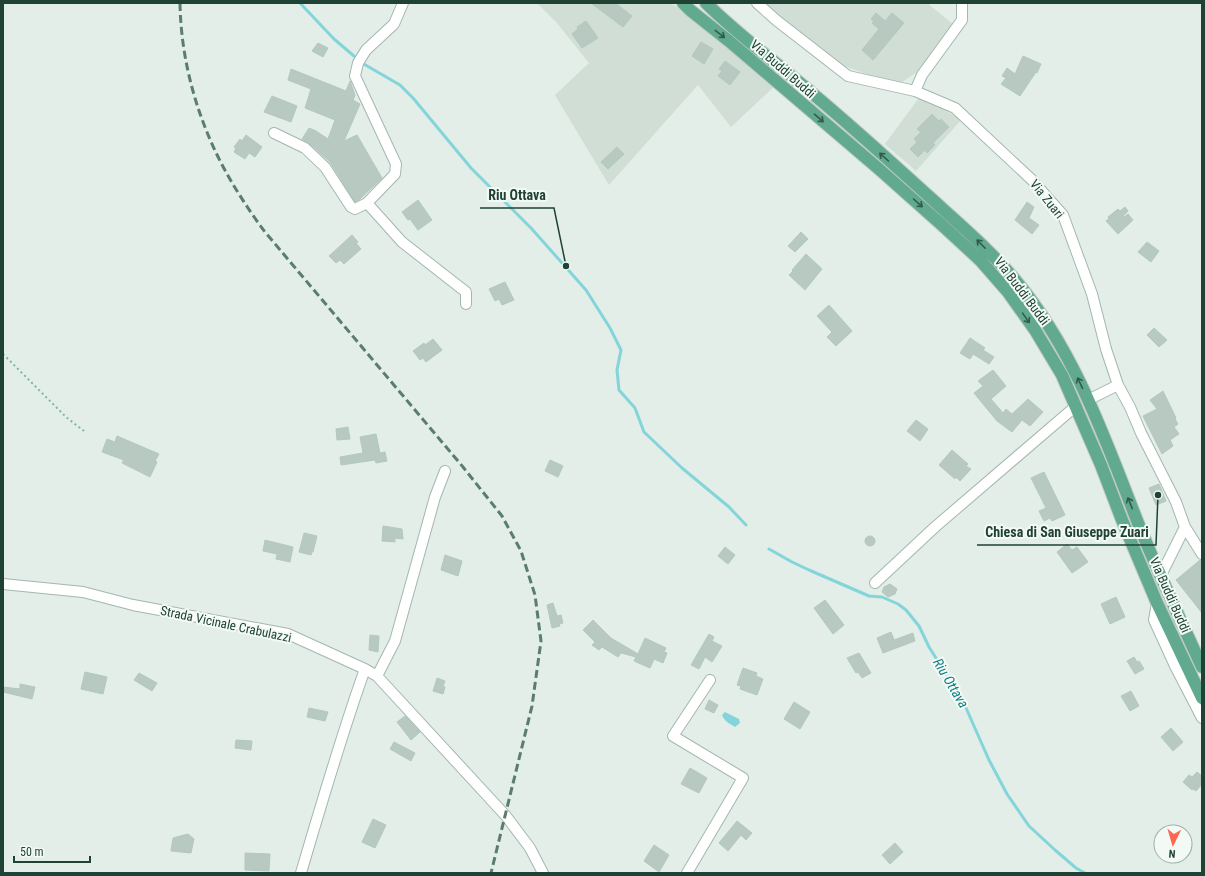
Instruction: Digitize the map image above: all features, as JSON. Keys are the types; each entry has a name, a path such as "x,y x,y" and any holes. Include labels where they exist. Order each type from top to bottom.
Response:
{"main road":[{"name":"Via Buddi Buddi","path":"683,3 879,169 980,260 1008,292 1035,330 1062,375 1157,603 1202,698"},
{"name":"Via Buddi Buddi","path":"706,3 737,32 814,94 979,242 1016,281 1046,321 1071,365 1094,412 1174,607 1202,667"}],"street":[{"path":"274,133 305,148 325,167 351,207 355,209 367,203 395,174 396,164 355,76 358,63 366,50 394,24 403,3"},
{"name":"Via Zuari","path":"757,3 776,20 848,76 915,91 955,108 1031,179 1063,215 1092,294 1106,350 1118,385 1130,407 1140,434 1176,502 1185,527 1202,554"},
{"path":"915,91 922,75 962,20 962,3"},
{"path":"367,203 402,242 466,292 466,304"},
{"path":"1088,400 1118,385"},
{"path":"875,583 935,527 1076,406"},
{"path":"377,676 394,641 435,497 445,471"},
{"path":"1161,575 1185,527"},
{"name":"Strada Vicinale Crabulazzi","path":"3,584 83,592 133,605 288,634 377,676 506,816 530,848 543,873"},
{"path":"1157,603 1154,620 1175,666 1202,718"},
{"path":"302,873 352,705 365,670"},
{"path":"687,873 743,778 673,736 710,680"}],"path":[{"path":"3,354 66,417 84,431"}],"shaded area":[{"path":"537,3 671,3 778,83 731,127 698,85 609,185 555,95 589,63 557,23"},
{"path":"762,3 927,3 954,25 922,69 902,82 877,78 834,62"},
{"path":"921,95 961,120 916,171 885,144"}],"water":[{"path":"725,712 739,719 740,723 735,727 727,722 722,715"}],"building":[{"path":"591,3 615,3 632,16 623,27"},
{"path":"876,13 885,21 892,13 904,23 873,60 862,50 879,29 872,23 874,21 871,19"},
{"path":"586,21 598,38 582,48 572,34 578,29 577,27"},
{"path":"701,42 713,49 704,64 692,56"},
{"path":"318,43 328,48 323,57 312,51"},
{"path":"1023,56 1041,64 1037,73 1036,72 1020,96 1001,84 1006,78 1002,76 1007,68 1015,74"},
{"path":"725,61 740,72 730,85 718,76 722,71 719,69"},
{"path":"291,69 346,91 350,81 355,95 353,100 360,104 344,141 357,135 382,178 355,202 330,162 309,143 302,139 309,128 328,139 335,120 305,108 311,89 288,80"},
{"path":"272,96 297,106 291,122 264,112"},
{"path":"932,114 939,121 941,119 949,127 933,143 935,145 927,153 925,150 918,157 910,149 917,142 914,139 921,132 917,129"},
{"path":"246,135 262,147 255,157 249,153 245,159 234,152 236,148 234,147 240,139 242,141"},
{"path":"617,147 624,154 608,169 601,162"},
{"path":"418,200 432,220 418,230 410,219 408,220 402,212"},
{"path":"1027,202 1034,207 1029,218 1039,225 1032,234 1015,220"},
{"path":"1125,207 1128,211 1123,216 1124,217 1128,214 1133,220 1118,234 1106,221 1109,219 1108,217 1118,209 1120,211"},
{"path":"801,232 808,239 795,252 788,246"},
{"path":"352,235 358,242 356,243 361,249 344,264 340,260 336,263 329,256"},
{"path":"1147,242 1159,251 1151,262 1138,252"},
{"path":"806,254 822,269 805,290 789,275"},
{"path":"505,282 514,300 502,305 499,299 495,301 489,289"},
{"path":"829,305 852,331 836,346 827,337 832,332 817,316"},
{"path":"1154,328 1167,340 1159,347 1147,335"},
{"path":"970,338 985,348 983,350 994,357 989,364 973,354 970,359 960,353"},
{"path":"433,339 442,350 426,362 423,358 420,360 413,351 424,343 425,345"},
{"path":"993,370 1006,386 991,399 1003,413 1006,409 1012,414 1028,399 1043,412 1030,426 1022,420 1012,432 997,421 974,393 983,386 978,381"},
{"path":"1163,391 1176,418 1175,419 1178,424 1174,427 1179,434 1170,440 1173,446 1162,454 1143,416 1157,409 1150,400"},
{"path":"916,420 928,429 920,441 907,431"},
{"path":"348,427 350,439 337,440 336,429"},
{"path":"376,434 380,453 385,452 387,461 376,463 375,460 341,465 340,457 363,453 360,437"},
{"path":"117,436 159,454 150,477 122,463 124,460 102,452 107,439 115,442"},
{"path":"952,450 968,464 966,466 971,469 960,481 956,477 955,479 939,465"},
{"path":"550,460 563,466 558,477 545,471"},
{"path":"1044,472 1065,515 1052,521 1050,518 1044,521 1039,511 1046,508 1031,478"},
{"path":"1159,484 1166,501 1156,505 1149,488"},
{"path":"383,526 402,529 403,539 395,538 395,542 382,541"},
{"path":"304,533 317,536 311,555 299,552"},
{"path":"868,536 872,536 874,537 874,545 868,546 865,543 865,539"},
{"path":"265,540 293,547 290,562 276,559 277,554 263,551"},
{"path":"1067,544 1072,550 1077,547 1088,562 1072,573 1057,552"},
{"path":"725,547 735,555 728,564 718,556"},
{"path":"445,555 462,561 458,576 441,570"},
{"path":"1200,560 1202,560 1202,613 1176,580"},
{"path":"890,584 897,589 895,594 888,597 882,592 884,587"},
{"path":"1116,597 1125,617 1110,624 1101,604"},
{"path":"825,600 844,625 833,634 814,608"},
{"path":"553,603 557,616 561,615 563,623 559,624 560,626 552,628 547,605"},
{"path":"593,620 611,638 638,654 645,638 666,648 664,652 667,653 663,663 654,659 650,668 634,661 636,657 621,653 618,657 602,647 599,650 592,645 595,642 583,630"},
{"path":"891,632 894,640 913,633 915,641 883,653 877,638"},
{"path":"709,634 714,637 712,641 722,646 712,662 705,657 699,669 691,665"},
{"path":"370,635 379,636 378,652 369,650"},
{"path":"859,653 871,673 862,678 858,672 856,673 847,658"},
{"path":"1134,657 1137,662 1139,661 1144,669 1135,674 1127,661"},
{"path":"743,668 757,673 756,676 763,679 757,695 740,689 741,686 737,685"},
{"path":"85,672 107,677 103,694 81,689"},
{"path":"139,673 157,683 152,691 134,680"},
{"path":"437,678 445,681 443,686 445,687 443,694 433,691"},
{"path":"20,684 35,687 32,699 3,692 3,687 20,689"},
{"path":"1131,691 1139,706 1130,711 1121,696"},
{"path":"709,700 718,705 714,713 705,709"},
{"path":"794,702 810,712 800,729 784,719"},
{"path":"309,708 328,712 325,721 307,717"},
{"path":"405,716 420,732 411,740 397,722"},
{"path":"1171,728 1183,742 1173,751 1161,737"},
{"path":"236,740 252,741 251,750 235,748"},
{"path":"394,742 415,753 411,761 390,749"},
{"path":"690,768 707,778 699,793 681,784"},
{"path":"1197,772 1202,776 1202,784 1196,791 1193,789 1192,790 1183,782 1189,775 1192,777"},
{"path":"373,819 386,825 375,848 362,842"},
{"path":"737,821 752,833 746,840 741,835 728,851 719,843"},
{"path":"188,834 194,839 191,853 171,851 173,838"},
{"path":"895,843 903,852 890,864 882,855"},
{"path":"654,845 669,855 659,872 644,861"},
{"path":"245,853 270,854 269,871 245,870"}],"waterway":[{"name":"Riu Ottava","path":"300,3 334,39 354,56"},
{"name":"Riu Ottava","path":"362,63 400,85 413,98 471,168 531,228 586,290 610,328 621,350 617,370 619,390 635,408 644,432 682,468 729,507 746,525"},
{"name":"Riu Ottava","path":"769,549 809,570 869,596 882,597 898,604 906,610 919,626 929,647 959,692 989,760 1007,794 1029,826 1076,868 1085,873"}],"railway":[{"path":"180,3 181,28 196,103 215,150 239,194 265,232 463,467 502,516 521,551 535,595 541,641 532,706 491,873"}],"place":[{"name":"Riu Ottava","path":"566,266"},
{"name":"Chiesa di San Giuseppe Zuari","path":"1158,495"}]}
